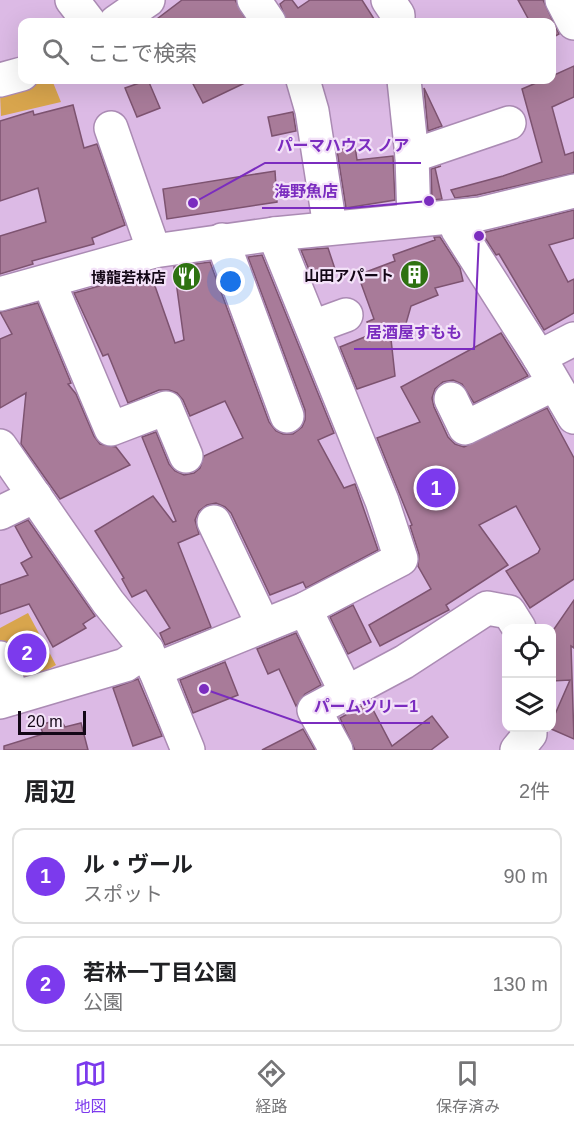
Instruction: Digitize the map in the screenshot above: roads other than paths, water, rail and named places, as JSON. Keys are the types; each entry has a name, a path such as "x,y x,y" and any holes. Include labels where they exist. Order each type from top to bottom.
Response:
{"street":[{"path":"72,0 86,18"},
{"path":"122,18 148,0"},
{"path":"254,0 266,18"},
{"path":"388,0 398,18"},
{"path":"562,0 574,22"},
{"path":"0,80 18,75"},
{"path":"304,84 312,111 330,227"},
{"path":"404,84 412,156 414,220"},
{"path":"412,156 508,123"},
{"path":"111,128 154,251"},
{"path":"0,294 154,251 330,227 480,214 574,191"},
{"path":"453,217 458,230 547,370 574,417"},
{"path":"0,658 6,700 125,665 151,660 263,625 305,609 401,559 382,501 274,234"},
{"path":"222,240 286,416"},
{"path":"49,282 111,429 166,408 186,456"},
{"path":"313,327 346,315"},
{"path":"451,399 465,428 547,370 574,339"},
{"path":"0,446 151,660 188,750"},
{"path":"0,513 35,496"},
{"path":"214,522 263,625"},
{"path":"336,750 314,710 404,662 487,608 509,612 516,624"},
{"path":"305,609 346,692"},
{"path":"517,750 530,732"}],"place":[{"name":"海野魚店","path":"429,201"},
{"name":"パーマハウス ノア","path":"193,203"},
{"name":"居酒屋すもも","path":"479,236"},
{"name":"山田アパート","path":"415,275"},
{"name":"博龍若林店","path":"187,277"},
{"name":"ル・ヴール","path":"436,488"},
{"name":"若林一丁目公園","path":"27,653"},
{"name":"パームツリー1","path":"204,689"}]}
